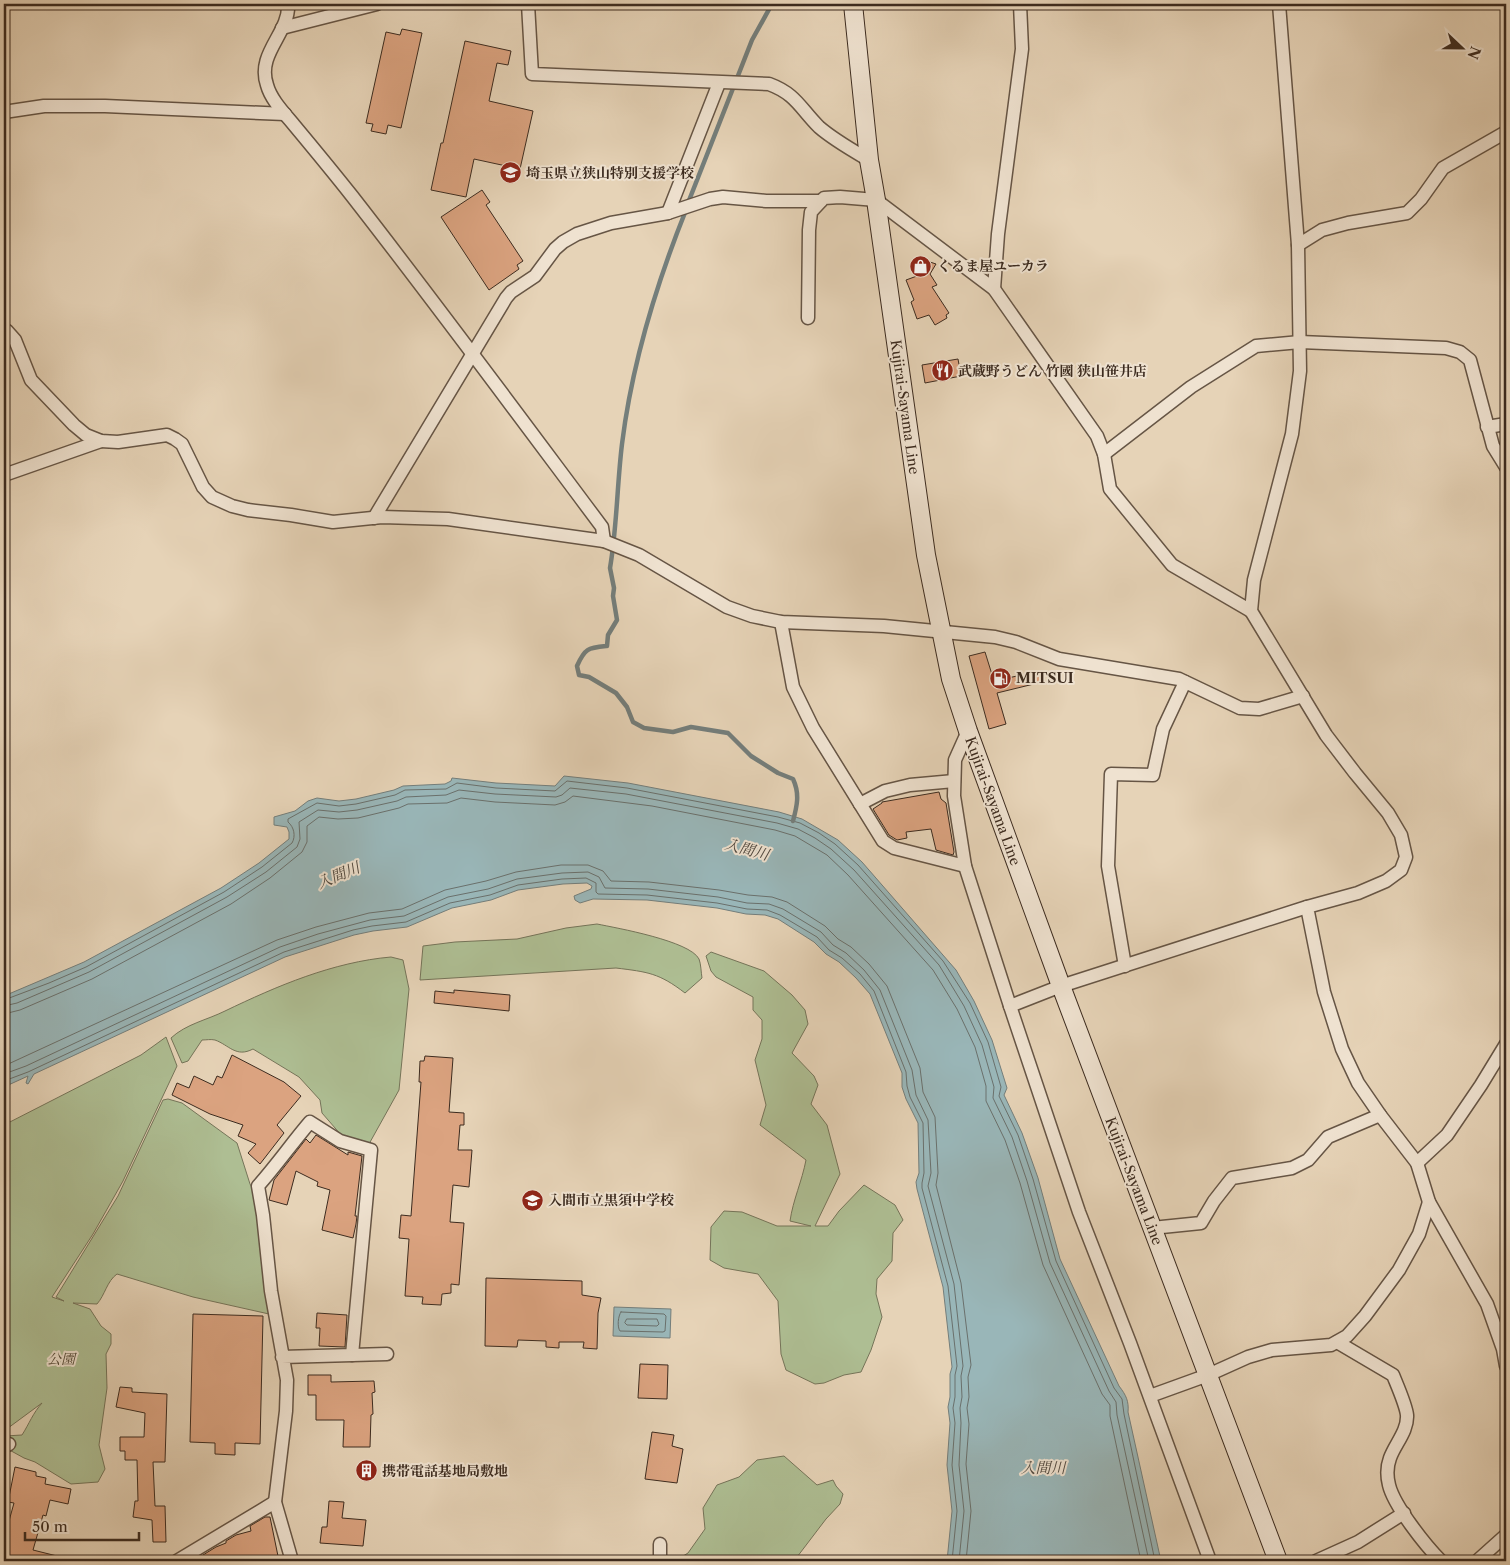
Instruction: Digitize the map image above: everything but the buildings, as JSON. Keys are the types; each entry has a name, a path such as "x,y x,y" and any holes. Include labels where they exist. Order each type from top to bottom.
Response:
{"main road":[{"name":"Kujirai-Sayama Line","path":"853,4 869,160 926,555 951,679 968,731 1062,986 1278,1561"}],"street":[{"path":"288,4 287,15 282,28 266,58 266,85 285,114 351,195 602,527 604,541"},
{"path":"282,28 377,4"},
{"path":"528,4 532,74 769,84 790,94 819,126 836,141 869,160"},
{"path":"994,289 998,234 1022,49 1020,4"},
{"path":"1250,611 1254,580 1292,434 1300,371 1298,244 1279,4"},
{"path":"668,213 730,83"},
{"path":"4,112 44,106 105,106 285,114"},
{"path":"1298,244 1322,230 1407,213 1421,199 1443,168 1506,132"},
{"path":"808,318 811,212 824,198 840,196 876,200 994,289 1098,436 1104,454 1110,489 1172,565 1250,611 1304,696 1326,735 1388,813 1402,835 1406,856 1401,870 1386,881 1358,893 1307,906 1062,986 1010,1006"},
{"path":"374,518 506,298 518,286 536,276 555,249 563,242 577,234 611,223 668,213 710,199 723,197 766,201 821,201"},
{"path":"4,329 8,330 15,340 31,380 86,435 101,441 118,442 167,435 182,444 203,487 212,497 232,506 333,522 374,518 448,518 604,541 639,555 727,607 752,616 781,622 884,626 995,637 1016,642 1059,660 1156,675 1185,682 1240,708 1259,709 1304,696"},
{"path":"1104,454 1191,387 1256,346 1300,342 1446,348 1460,352 1470,360 1493,446 1506,466"},
{"path":"1487,427 1506,424"},
{"path":"4,475 101,441"},
{"path":"781,622 793,687 813,728 883,841 894,848 966,866"},
{"path":"1125,966 1108,866 1111,774 1153,775 1163,729 1185,682"},
{"path":"968,731 955,760 954,782 954,796 966,866 1010,1006 1080,1212 1210,1561"},
{"path":"860,804 885,791 910,785 954,782"},
{"path":"1307,906 1324,992 1342,1049 1358,1084 1417,1163 1428,1202 1487,1304 1503,1349 1506,1366"},
{"path":"1417,1163 1448,1135 1482,1085 1506,1044"},
{"path":"1152,1228 1201,1223 1214,1201 1232,1178 1292,1168 1308,1160 1328,1137 1380,1115"},
{"path":"292,1561 275,1502 286,1411 287,1380 271,1291 258,1186 310,1122 340,1141 371,1150 352,1355"},
{"path":"1150,1396 1208,1375 1248,1357 1272,1350 1331,1345 1347,1336 1365,1316 1399,1270 1419,1234 1428,1202"},
{"path":"1338,1342 1393,1375 1407,1415 1404,1431 1390,1458 1388,1471 1389,1486 1404,1513 1427,1547 1441,1561"},
{"path":"282,1357 388,1354"},
{"path":"177,1561 275,1502"},
{"path":"1316,1561 1358,1542 1404,1513"},
{"path":"1477,1561 1506,1535"},
{"path":"660,1544 660,1561"}],"green space":[{"path":"597,924 652,936 682,946 693,952 699,959 702,978 685,993 668,981 653,974 616,968 420,980 423,946 455,942 517,939 566,928"},
{"path":"711,952 764,971 792,995 805,1010 808,1024 792,1053 814,1076 818,1085 811,1104 827,1125 840,1174 815,1226 828,1226 839,1211 864,1185 895,1205 903,1220 893,1233 892,1261 877,1279 876,1294 882,1317 861,1372 815,1384 786,1370 781,1354 778,1301 758,1274 724,1268 710,1260 711,1227 724,1211 742,1212 777,1226 811,1226 790,1221 806,1160 760,1125 766,1105 755,1060 762,1039 762,1020 753,1010 753,997 716,977 711,971 706,956"},
{"path":"391,957 403,960 409,989 399,1090 369,1144 342,1136 322,1113 320,1100 299,1077 253,1049 242,1052 233,1050 215,1040 202,1040 188,1061 182,1063 171,1038 190,1026 306,976 348,964"},
{"name":"公園","path":"166,1037 177,1066 123,1181 93,1234 52,1297 64,1301 56,1297 118,1196 163,1100 168,1099 182,1103 237,1143 254,1191 265,1294 269,1314 193,1297 117,1274 111,1280 97,1304 73,1303 90,1309 101,1326 111,1334 111,1344 106,1354 107,1388 99,1445 105,1469 98,1482 71,1484 35,1462 4,1447 5,1436 22,1435 42,1403 4,1431 4,1125 141,1055"},
{"path":"784,1456 817,1485 833,1480 843,1494 840,1504 794,1561 675,1561 688,1553 705,1529 703,1508 717,1485 739,1477 757,1460"}],"water":[{"name":"入間川","path":"564,776 628,783 779,812 802,819 838,840 862,862 956,970 974,1001 992,1040 1007,1088 1004,1095 1022,1133 1038,1178 1060,1259 1119,1386 1124,1392 1161,1561 947,1561 952,1511 947,1465 950,1423 948,1407 952,1367 943,1287 916,1182 919,1173 918,1123 906,1099 902,1087 902,1073 870,994 839,962 826,954 814,942 778,919 765,915 746,914 717,908 647,900 593,899 580,903 575,900 574,896 591,889 592,886 587,883 518,890 491,900 452,908 407,927 354,935 285,957 34,1074 28,1084 26,1083 28,1076 4,1087 4,996 84,962 221,888 259,863 289,839 287,827 274,825 274,817 295,811 308,801 317,798 339,801 356,799 403,786 445,784 451,781 452,778 496,783 555,786"},
{"path":"614,1307 671,1309 670,1338 613,1336"}],"waterway":[{"path":"688,203 752,40 772,4"},
{"path":"686,210 646,325 626,414 610,568 617,620 608,635 607,646 588,650 582,656 577,666 579,675 589,677 616,693 627,707 633,722 644,728 673,732 691,727 728,733 751,756 778,773 793,779 797,795 797,805 793,821"}],"place":[{"name":"埼玉県立狭山特別支援学校","path":"510,173"},
{"name":"くるま屋ユーカラ","path":"921,266"},
{"name":"武蔵野うどん 竹國 狭山笹井店","path":"942,371"},
{"name":"MITSUI","path":"1000,678"},
{"name":"入間市立黒須中学校","path":"532,1200"},
{"name":"携帯電話基地局敷地","path":"366,1471"}]}
